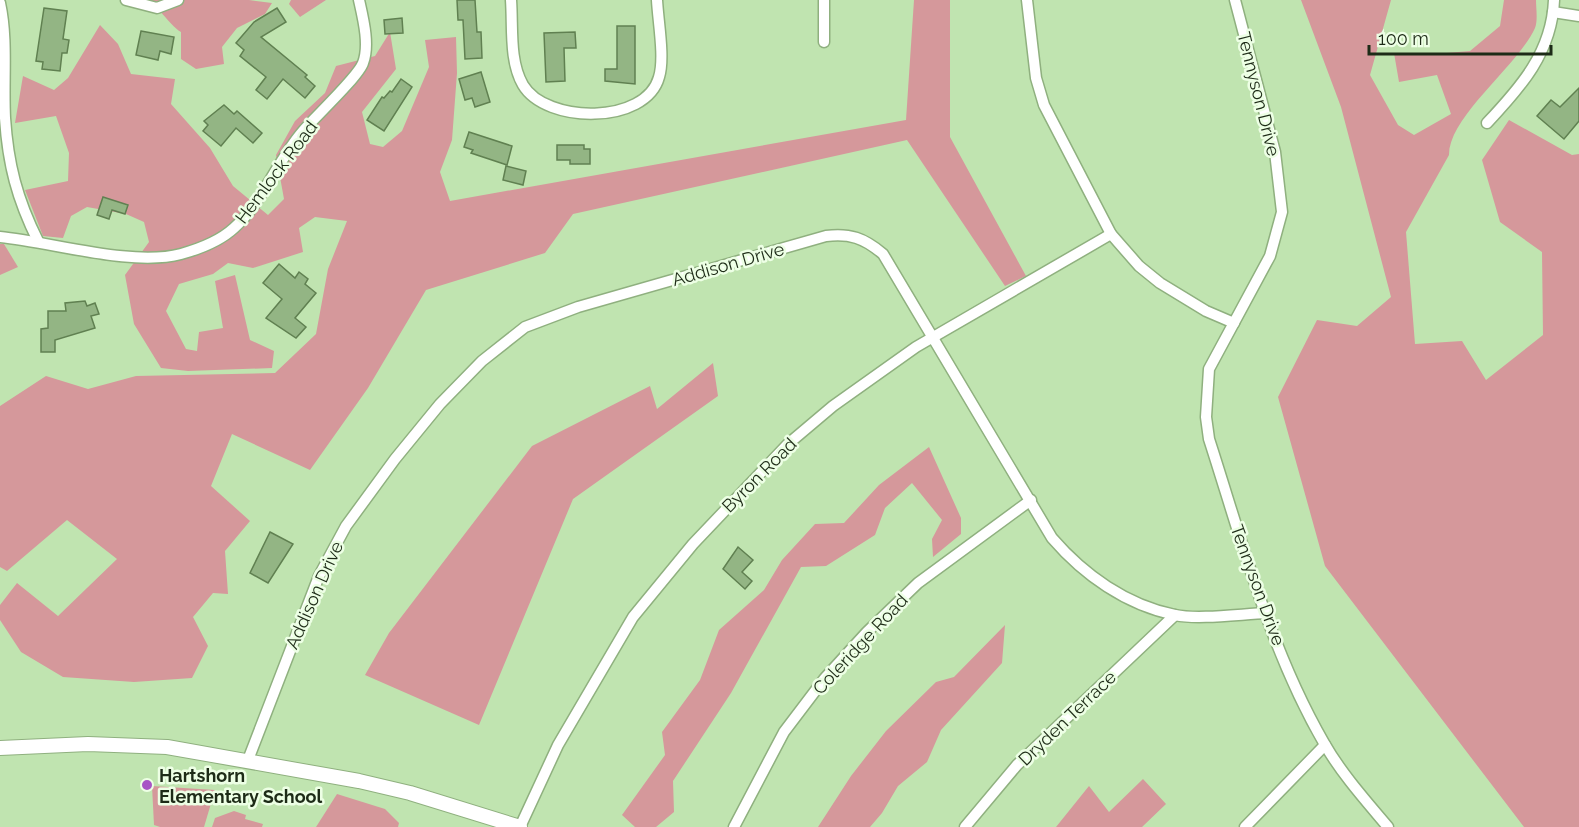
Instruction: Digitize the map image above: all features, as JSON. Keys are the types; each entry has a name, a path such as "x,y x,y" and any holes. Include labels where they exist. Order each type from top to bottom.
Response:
{"street":[{"path":"126,0 157,8 178,0"},
{"name":"Hemlock Road","path":"0,237 38,241 117,256 178,255 204,246 234,228 302,132 356,75 363,63 364,31 359,0"},
{"path":"511,0 514,54 524,86 532,97 547,106 568,112 585,113 624,108 645,98 652,90 660,76 657,0"},
{"path":"824,0 824,42"},
{"path":"1028,0 1035,69 1044,105 1111,234 1139,266 1160,283 1206,311 1234,323"},
{"name":"Tennyson Drive","path":"1235,0 1275,152 1282,212 1269,256 1209,369 1206,417 1209,439 1267,613 1292,678 1325,745 1388,827"},
{"path":"1487,123 1516,91 1542,54 1550,34 1554,0"},
{"path":"0,3 4,21 5,117 10,164 20,206 38,241"},
{"path":"1553,12 1579,16"},
{"name":"Addison Drive","path":"248,760 319,576 346,526 395,459 440,404 482,361 525,327 589,303 826,236 844,234 869,242 883,254 1052,538 1074,563 1103,585 1175,615 1267,613"},
{"name":"Byron Road","path":"520,827 558,745 604,662 633,616 693,544 788,444 832,406 934,337 1111,234"},
{"name":"Coleridge Road","path":"734,827 784,732 825,678 867,632 918,583 1030,500"},
{"name":"Dryden Terrace","path":"965,827 1017,765 1175,615"},
{"path":"0,748 124,744 167,747 248,760 400,790 520,827"},
{"path":"1245,827 1325,745"}],"shaded area":[{"path":"145,0 249,0 272,3 265,14 237,28 222,47 224,64 196,69 181,59 181,32 155,6"},
{"path":"291,0 326,0 300,17 289,4"},
{"path":"914,0 950,0 950,137 1026,276 1005,286 907,140 573,214 545,253 426,290 368,388 310,470 232,434 211,486 250,521 225,551 228,594 213,593 193,617 208,646 192,678 134,682 63,677 21,652 0,620 0,605 17,583 58,616 117,559 67,520 7,571 0,567 0,406 46,376 88,389 136,376 275,373 316,334 328,269 347,221 315,217 299,228 303,252 253,268 228,263 213,274 179,284 166,311 186,349 197,351 199,332 223,328 215,281 235,275 250,340 274,351 272,368 188,371 161,368 134,324 125,275 149,242 144,222 126,214 87,207 71,216 63,238 43,236 25,190 68,181 69,153 56,116 15,123 23,76 54,90 68,78 100,25 118,44 131,74 175,79 171,104 210,148 233,186 268,215 284,199 276,155 295,121 325,93 336,66 375,56 390,32 396,69 362,112 370,144 383,147 402,131 429,67 425,40 456,37 457,73 452,140 440,172 450,201 906,120"},
{"path":"1301,0 1391,0 1370,75 1398,125 1414,135 1451,114 1437,75 1399,82 1394,53 1424,55 1470,51 1500,26 1504,0 1536,0 1535,28 1514,59 1460,124 1452,140 1449,155 1406,232 1415,344 1462,341 1486,380 1543,335 1542,252 1500,222 1482,160 1509,120 1572,155 1579,154 1579,827 1524,827 1325,566 1278,397 1317,320 1357,326 1391,297 1341,107"},
{"path":"0,244 4,244 18,267 0,275"},
{"path":"713,363 718,396 573,499 479,725 365,675 389,633 532,446 650,386 657,409"},
{"path":"929,447 961,518 961,534 933,557 932,539 942,520 912,483 885,508 875,535 826,566 801,567 731,693 673,781 674,812 656,827 635,827 622,815 665,755 662,732 700,680 719,630 764,590 782,560 815,524 844,523 879,485"},
{"path":"1005,625 1002,663 941,730 927,762 898,786 882,813 870,827 818,827 851,776 886,731 936,682 954,677"},
{"path":"1143,779 1166,804 1142,827 1056,827 1089,786 1109,812"},
{"path":"152,786 215,790 204,827 154,825"},
{"path":"337,794 385,809 399,823 398,827 316,827"},
{"path":"234,811 246,815 245,819 263,824 262,827 212,827 215,818"}],"building":[{"path":"457,0 475,0 477,32 481,32 482,58 465,59 463,20 458,20"},
{"path":"44,8 67,11 63,39 69,40 67,53 62,53 60,71 42,69 43,62 36,61"},
{"path":"277,8 286,22 261,37 307,75 305,77 315,86 305,98 283,79 267,99 256,90 266,77 240,56 244,50 236,43 254,22"},
{"path":"402,18 403,33 385,34 384,20"},
{"path":"617,26 635,26 635,84 605,81 605,69 617,69"},
{"path":"141,31 174,37 171,54 160,51 158,60 136,55"},
{"path":"575,32 576,48 564,48 565,81 546,82 544,33"},
{"path":"481,72 490,102 475,107 472,98 465,100 459,79"},
{"path":"401,79 412,87 384,131 367,120 382,97 392,92"},
{"path":"1579,88 1579,121 1564,139 1537,116 1551,100 1560,107"},
{"path":"224,105 234,114 237,111 262,133 253,143 236,128 221,146 203,131 208,125 204,121"},
{"path":"469,132 512,146 507,165 471,153 473,150 464,147"},
{"path":"557,145 584,145 584,149 590,149 590,164 570,164 570,160 557,160"},
{"path":"506,166 526,171 523,185 503,180"},
{"path":"103,197 128,205 125,214 112,210 109,219 97,215"},
{"path":"279,264 295,278 299,272 308,279 305,284 316,293 295,318 306,327 296,338 266,318 282,299 263,283"},
{"path":"85,301 87,306 95,303 99,314 91,316 95,328 55,340 55,352 41,352 41,329 48,328 48,311 66,311 65,303"},
{"path":"270,532 293,544 268,583 250,573"},
{"path":"738,547 753,560 742,572 752,581 745,589 723,569"}],"place":[{"name":"Hartshorn Elementary School","path":"147,785"}]}
